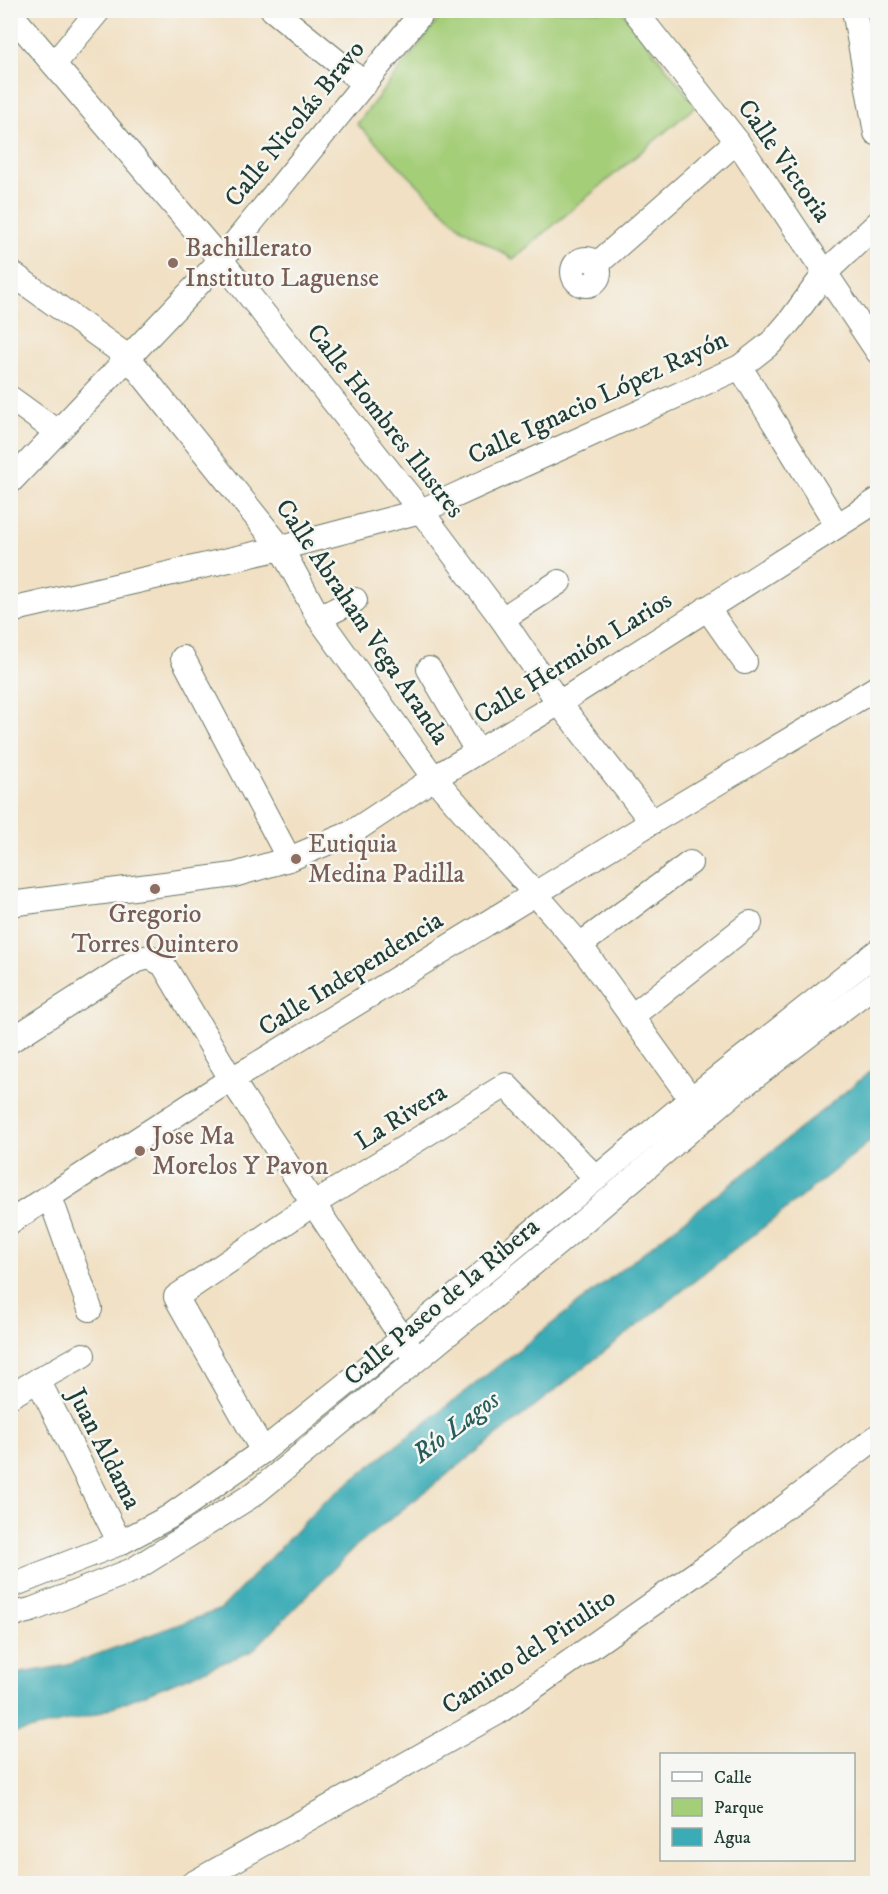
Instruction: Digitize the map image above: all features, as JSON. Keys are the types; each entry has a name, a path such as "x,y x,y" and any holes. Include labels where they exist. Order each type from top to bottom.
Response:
{"street":[{"path":"54,64 99,10"},
{"path":"273,10 365,84"},
{"name":"Calle Nicolás Bravo","path":"10,482 221,260 424,10"},
{"name":"Calle Victoria","path":"634,10 737,141 878,352"},
{"path":"854,10 876,133"},
{"name":"Calle Hombres Ilustres","path":"10,13 221,260 421,511 502,619 560,703 652,822"},
{"path":"597,264 737,141"},
{"name":"Calle Ignacio López Rayón","path":"10,612 281,548 421,511 740,367 772,342 826,272 878,224"},
{"name":"Calle Abraham Vega Aranda","path":"10,272 128,357 281,548 319,618 434,778 580,945 699,1108"},
{"path":"740,367 837,525"},
{"path":"10,398 57,432"},
{"name":"Calle Hermión Larios","path":"10,904 234,875 289,859 351,833 434,778 560,703 878,500"},
{"path":"502,619 559,582"},
{"path":"319,618 355,600"},
{"path":"706,608 745,662"},
{"path":"183,658 289,859"},
{"path":"429,669 477,752"},
{"name":"Calle Independencia","path":"10,1222 231,1079 878,687"},
{"path":"580,945 690,863"},
{"path":"632,1017 750,923"},
{"name":"Calle Paseo de la Ribera","path":"10,1615 31,1610 133,1570 254,1494 558,1243 699,1108 878,951"},
{"path":"10,1041 135,961 149,957 163,964 231,1079 417,1360"},
{"name":"Calle Paseo de la Ribera","path":"10,1586 120,1543 170,1517 262,1451 464,1289 596,1178 699,1108 736,1091 878,982"},
{"name":"La Rivera","path":"262,1451 176,1297 313,1204 506,1085 596,1178"},
{"path":"50,1197 90,1309"},
{"path":"10,1396 83,1355"},
{"name":"Juan Aldama","path":"38,1380 120,1543"},
{"name":"Camino del Pirulito","path":"192,1884 497,1713 714,1560 878,1436"}],"green space":[{"path":"445,11 622,11 696,106 513,259 461,228 357,124"}],"water":[{"name":"Río Lagos","path":"877,1066 877,1136 357,1545 252,1651 93,1715 11,1734 11,1675 68,1665 221,1609 323,1503 755,1165"}],"place":[{"name":"Bachillerato Instituto Laguense","path":"173,263"},
{"name":"Eutiquia Medina Padilla","path":"296,859"},
{"name":"Gregorio Torres Quintero","path":"155,889"},
{"name":"Jose Ma Morelos Y Pavon","path":"140,1151"}]}
